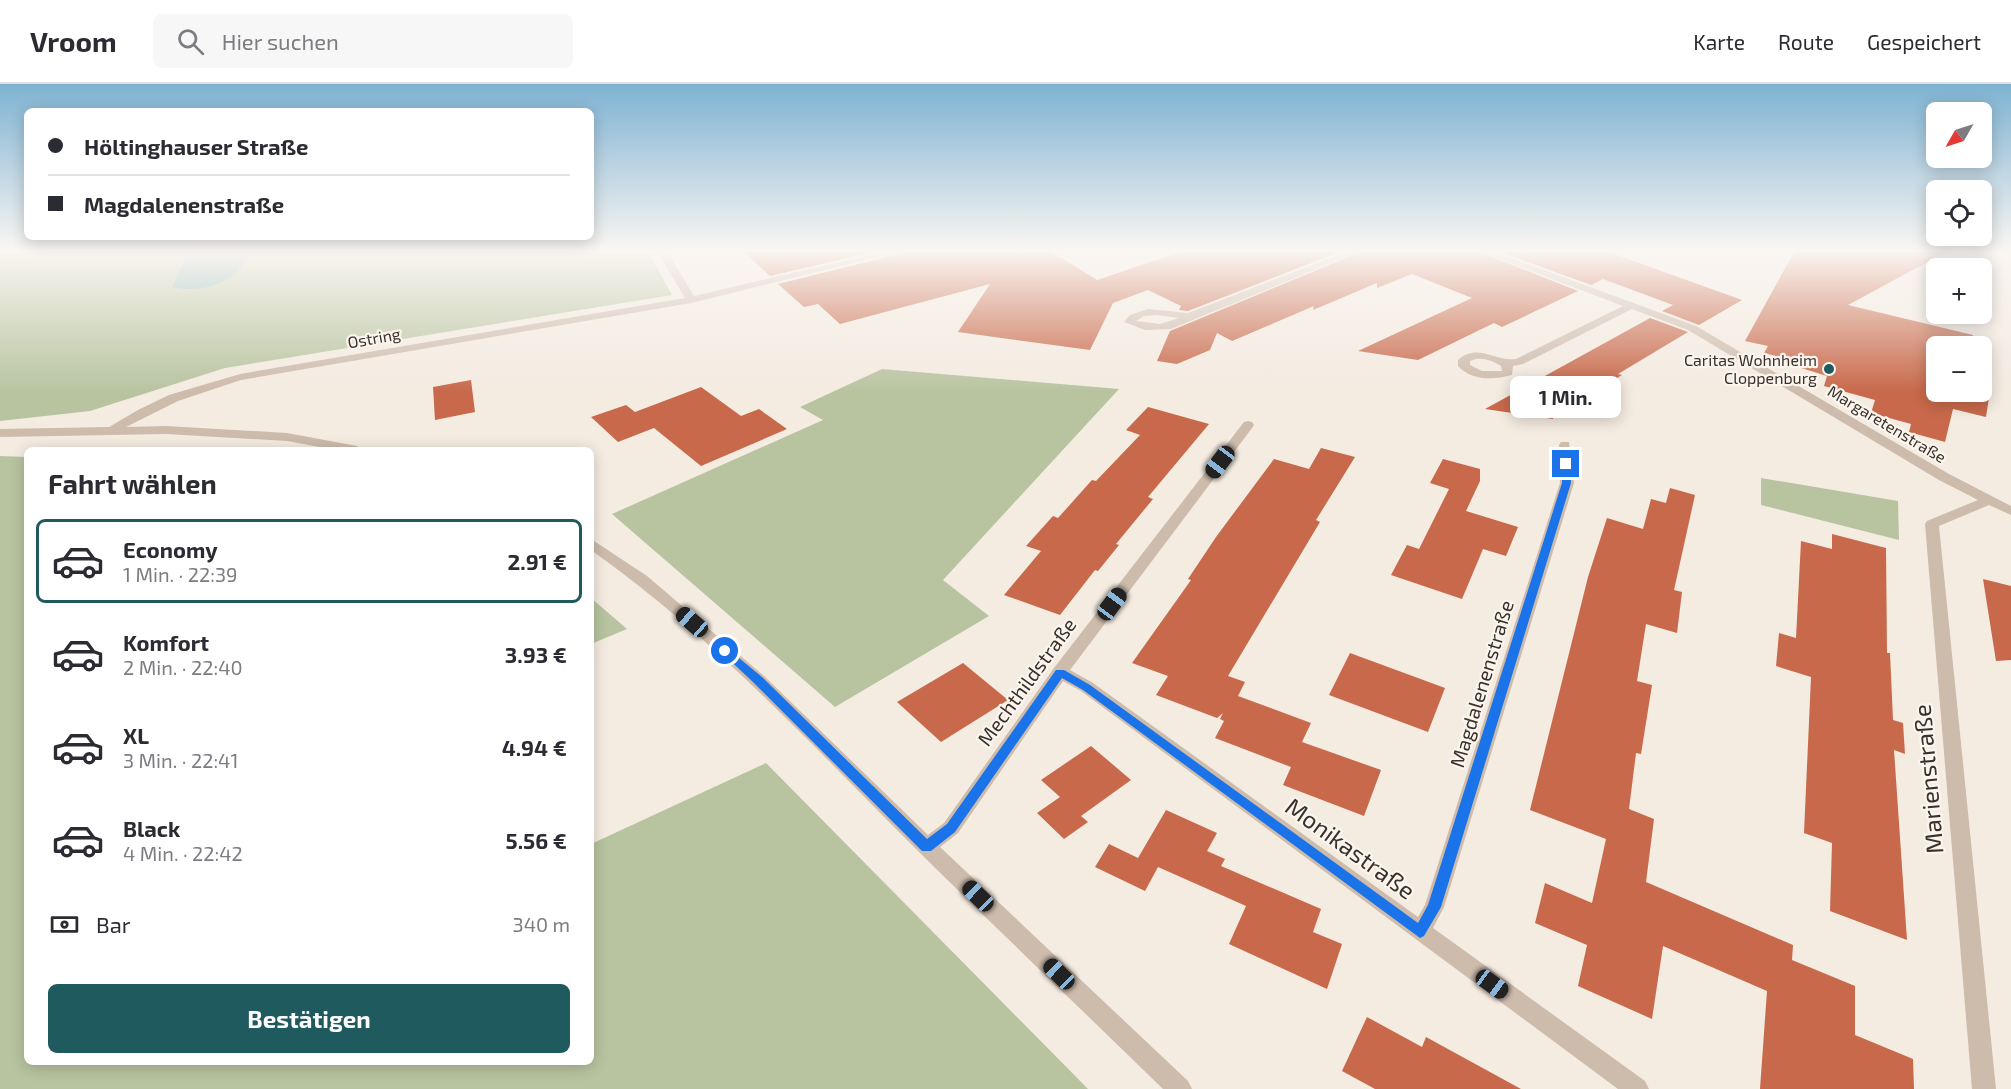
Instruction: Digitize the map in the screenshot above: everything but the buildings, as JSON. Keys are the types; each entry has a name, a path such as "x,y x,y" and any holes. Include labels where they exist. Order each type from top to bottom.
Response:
{"street":[{"name":"Ostring","path":"112,431 138,412 189,392 240,377 700,298"},
{"path":"1189,316 1236,298"},
{"name":"Margaretenstraße","path":"1613,298 1710,337 1987,501 2011,511"},
{"path":"1508,364 1508,372 1496,376 1470,370 1464,366 1464,360 1477,355 1492,357 1508,364 1519,362 1633,305"},
{"path":"1454,374 1470,370"},
{"name":"Mechthildstraße","path":"927,847 951,828 1060,672 1248,425"},
{"path":"0,433 166,430 287,437 341,447"},
{"name":"Magdalenenstraße","path":"1420,932 1434,907 1567,483 1565,445"},
{"name":"Marienstraße","path":"1984,1089 1932,524 1987,501"},
{"path":"594,545 642,579 758,680 927,847 1180,1089"},
{"name":"Monikastraße","path":"1060,672 1096,694 1637,1089"}],"green space":[{"path":"0,298 654,298 225,368 90,411 0,421"},
{"path":"882,369 1119,389 943,580 989,616 835,707 612,514 823,420 800,407"},
{"path":"0,456 24,457 24,1065 594,1065 594,843 766,763 1088,1089 0,1089"},
{"path":"1761,478 1898,501 1899,540 1761,505"},
{"path":"594,601 627,629 594,643"}],"place":[{"name":"Caritas Wohnheim Cloppenburg","path":"1829,369"}],"route":[{"path":"725,651 758,680 927,847 951,828 1060,672 1087,687 1420,932 1434,907 1567,483 1566,464"}]}
